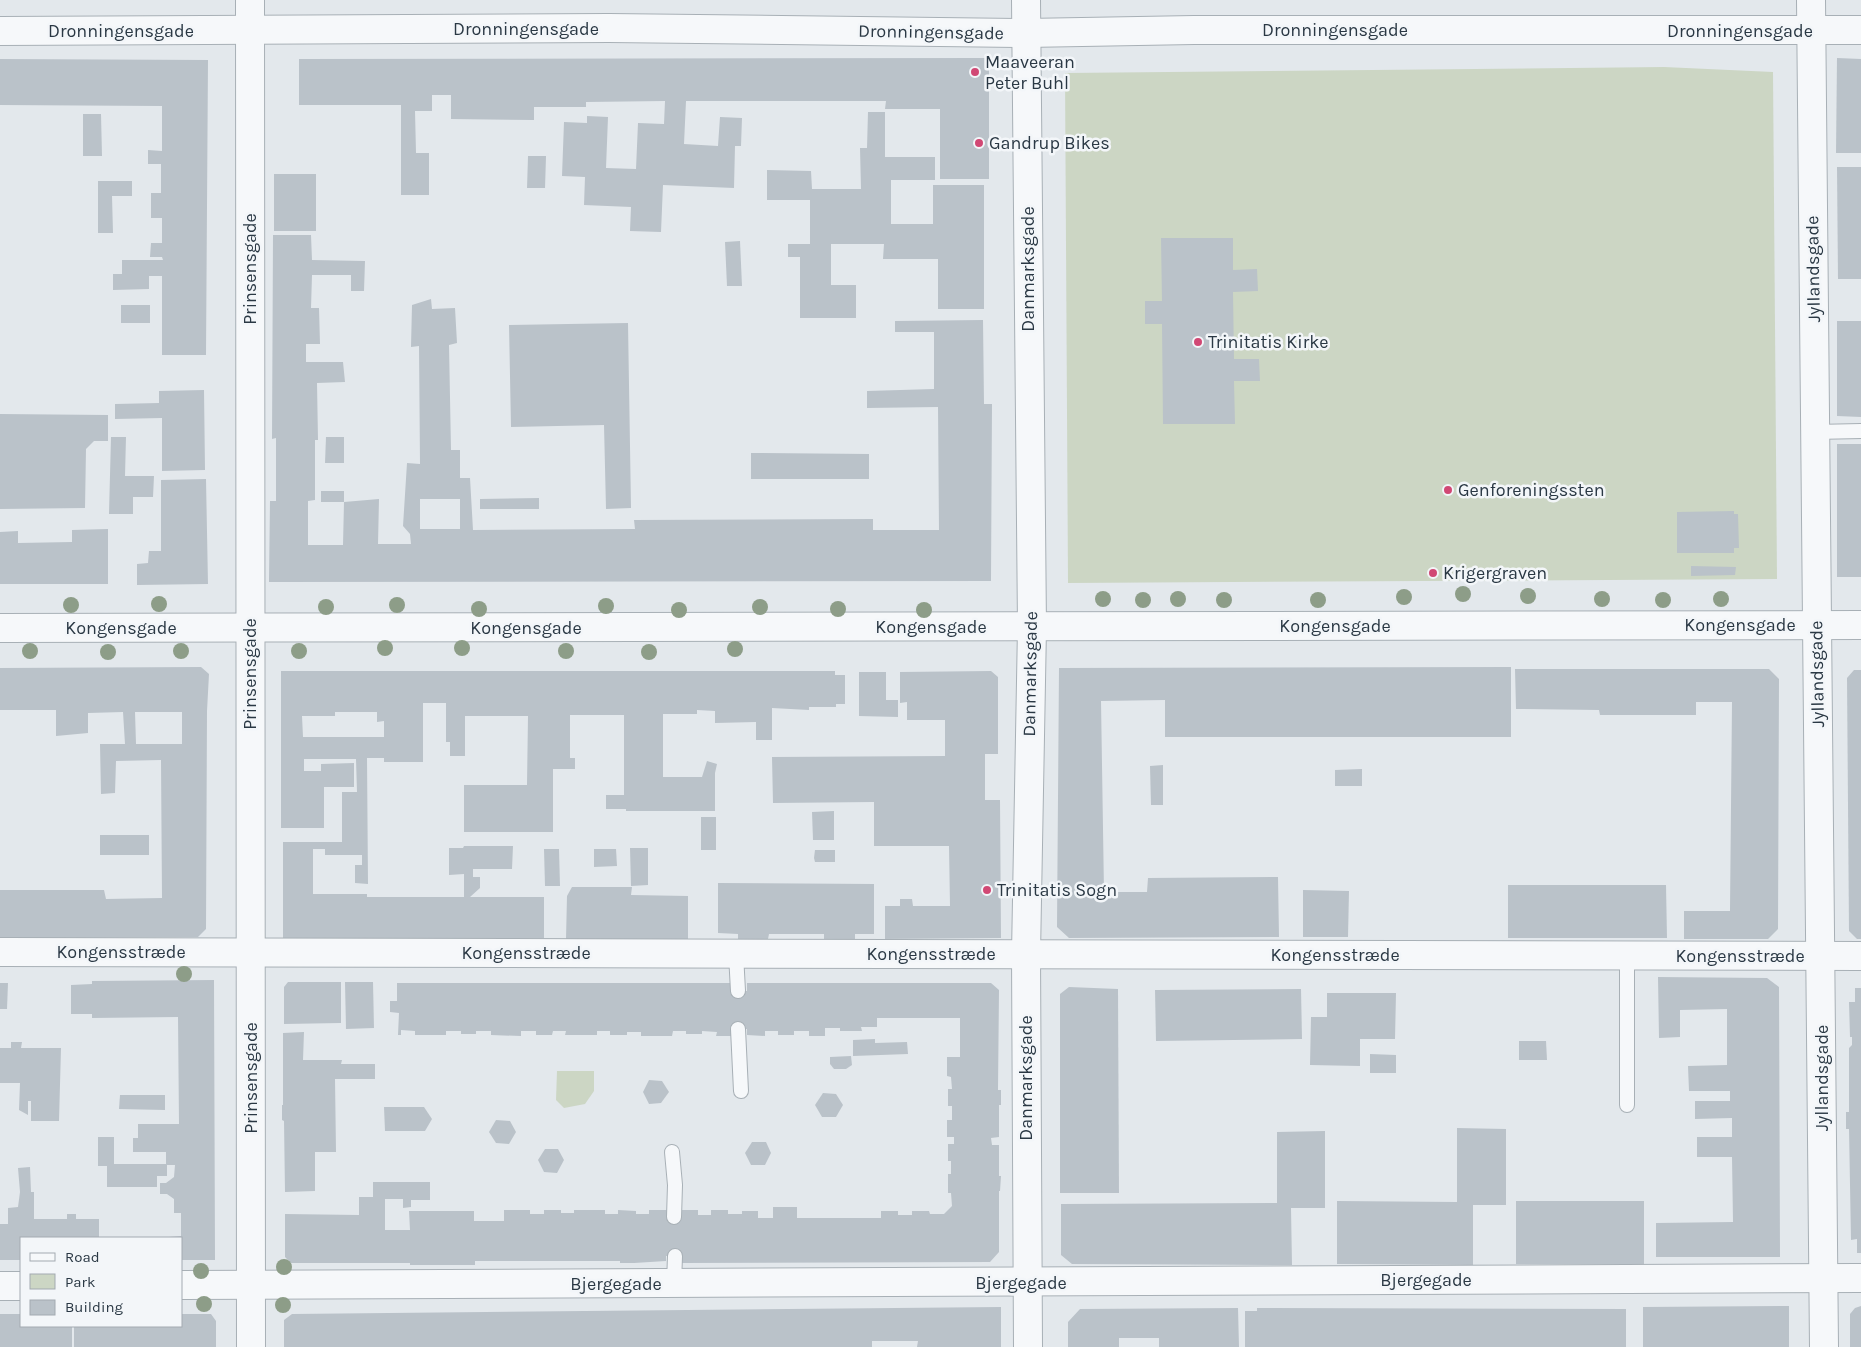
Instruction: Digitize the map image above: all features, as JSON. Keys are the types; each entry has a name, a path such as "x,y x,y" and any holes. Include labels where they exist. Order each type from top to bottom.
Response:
{"street":[{"name":"Prinsensgade","path":"250,0 251,1347"},
{"name":"Danmarksgade","path":"1026,0 1032,627 1026,954 1028,1347"},
{"name":"Jyllandsgade","path":"1811,0 1824,1347"},
{"name":"Dronningensgade","path":"0,31 609,28 1026,33 1194,30 1861,30"},
{"name":"Kongensgade","path":"0,628 1861,625"},
{"name":"Kongensstræde","path":"0,952 1861,956"},
{"name":"Bjergegade","path":"182,1285 1028,1283 1861,1278"},
{"path":"0,1286 20,1286"}],"lane":[{"path":"1815,432 1861,431"},
{"path":"736,954 738,992"},
{"path":"1627,956 1627,1105"},
{"path":"738,1029 741,1090"},
{"path":"672,1152 674,1217"},
{"path":"674,1284 675,1256"}],"green space":[{"path":"1664,67 1773,72 1777,579 1068,583 1065,73"},
{"path":"557,1071 594,1071 594,1091 585,1104 564,1108 556,1100"}],"building":[{"path":"989,58 989,179 940,179 940,109 885,109 886,101 686,101 684,144 718,146 720,117 742,118 741,146 735,146 734,188 663,185 661,232 630,231 631,207 584,205 585,177 562,176 564,122 587,123 587,116 608,117 606,168 636,169 638,123 664,124 665,101 586,102 586,107 534,107 534,120 451,119 451,95 432,95 432,111 415,111 416,153 429,153 429,195 401,195 401,105 299,105 299,59"},
{"path":"1837,58 1861,59 1861,153 1836,153"},
{"path":"0,59 208,60 206,355 162,355 162,276 149,276 149,289 113,290 113,274 122,274 122,260 163,260 162,257 150,257 151,243 162,243 162,218 151,218 151,193 161,193 161,164 148,164 148,150 162,151 162,106 0,105"},
{"path":"868,112 885,112 885,157 935,157 935,180 891,180 891,224 933,224 933,185 984,185 984,309 938,309 938,259 883,259 884,244 831,244 831,285 856,285 856,318 800,318 800,257 788,257 788,244 810,244 810,200 767,200 767,170 811,171 812,189 861,189 860,148 867,148"},
{"path":"83,114 101,114 102,156 83,156"},
{"path":"528,156 546,156 545,188 527,188"},
{"path":"1837,167 1861,167 1861,279 1838,279"},
{"path":"274,174 316,174 316,231 274,231"},
{"path":"98,181 132,181 132,196 112,196 113,233 98,233"},
{"path":"273,235 311,235 312,260 365,261 364,291 351,291 351,275 312,275 311,308 319,308 320,344 306,344 306,362 343,362 345,382 317,383 318,440 315,440 315,500 308,501 308,545 343,545 344,502 379,499 378,544 411,544 410,534 403,526 407,463 420,464 419,346 411,347 412,305 431,299 432,309 455,308 457,343 449,345 451,450 460,450 460,478 470,478 473,530 635,529 634,520 873,519 873,530 939,530 938,407 867,408 867,391 934,389 934,332 895,332 895,321 983,320 984,404 992,404 991,581 269,582 270,501 276,501 276,438 272,439","holes":["420,499 460,499 460,529 420,529"]},
{"name":"Trinitatis Kirke","path":"1161,238 1233,238 1233,270 1257,269 1258,291 1233,292 1234,359 1259,359 1260,381 1234,381 1235,424 1163,424 1162,324 1145,324 1145,301 1162,301"},
{"path":"740,241 742,286 727,286 725,242"},
{"path":"121,305 150,305 150,323 121,323"},
{"path":"1837,321 1861,321 1861,417 1837,416"},
{"path":"628,323 631,508 606,509 604,425 511,427 509,325"},
{"path":"204,390 205,470 162,471 162,418 115,419 115,404 159,403 159,391"},
{"path":"0,414 108,415 108,441 94,441 86,449 85,508 0,509"},
{"path":"111,437 126,437 125,476 154,476 153,497 133,497 133,514 109,514"},
{"path":"326,437 344,437 344,463 325,463"},
{"path":"1837,444 1861,444 1861,577 1837,577"},
{"path":"751,453 869,454 869,479 751,479"},
{"path":"206,479 208,584 137,585 137,564 148,563 149,551 161,551 161,480"},
{"path":"321,491 344,491 344,502 321,502"},
{"path":"539,498 539,509 480,509 480,499"},
{"path":"1734,511 1734,514 1738,514 1739,548 1734,548 1734,553 1677,553 1677,512"},
{"path":"108,529 108,584 0,584 0,532 18,531 18,543 72,542 72,530"},
{"path":"1691,566 1736,567 1735,575 1691,576"},
{"path":"201,667 209,674 207,711 206,929 198,937 0,938 0,890 104,890 106,899 162,898 161,760 116,761 115,793 101,794 100,744 125,744 123,712 88,713 88,733 56,736 56,710 0,710 0,668","holes":["135,712 182,712 182,744 136,744"]},
{"path":"1511,667 1511,737 1165,737 1165,700 1101,701 1104,892 1147,892 1148,878 1278,877 1279,937 1069,938 1057,927 1059,668"},
{"path":"1515,669 1769,669 1779,679 1778,929 1768,939 1684,939 1684,911 1730,911 1732,702 1696,702 1696,715 1600,715 1599,710 1516,709"},
{"path":"1854,670 1861,670 1861,939 1857,939 1849,931 1847,678"},
{"path":"281,671 835,671 835,675 845,675 845,704 836,704 836,707 809,707 809,710 772,708 772,740 756,740 756,722 715,723 715,711 697,710 697,714 663,714 663,777 702,777 707,761 717,764 715,773 715,811 626,811 626,809 606,809 606,795 624,795 624,715 570,715 570,758 575,758 575,769 553,769 553,832 464,832 464,785 527,785 528,716 465,716 465,756 450,756 450,742 446,742 446,703 423,703 423,762 384,762 384,758 367,758 368,884 355,883 355,865 362,865 362,855 325,855 325,849 313,849 313,894 367,894 367,897 464,897 464,874 449,875 449,848 463,848 464,846 513,846 512,869 473,869 473,877 480,877 480,888 470,897 544,897 544,938 283,938 283,842 342,842 342,792 357,792 356,759 304,759 304,771 321,771 321,764 354,763 354,787 324,787 324,828 281,828","holes":["335,712 377,712 377,722 384,721 384,737 303,737 302,716 335,716"]},
{"path":"991,671 998,677 998,754 985,754 985,800 1000,800 1001,938 885,939 885,906 900,906 900,899 912,899 913,906 950,906 949,846 874,846 874,802 773,803 772,757 945,756 945,720 907,720 907,702 900,703 900,672"},
{"path":"859,672 886,672 886,700 898,700 898,717 859,716"},
{"path":"1163,765 1163,805 1151,805 1150,766"},
{"path":"1362,769 1362,786 1335,786 1335,770"},
{"path":"834,811 834,840 813,840 812,812"},
{"path":"701,817 716,817 716,850 701,850"},
{"path":"100,835 149,835 149,855 100,855"},
{"path":"630,848 648,848 648,885 631,886"},
{"path":"544,849 559,849 560,886 545,886"},
{"path":"594,849 616,849 617,866 594,867"},
{"path":"815,850 835,850 835,862 815,862"},
{"path":"718,883 874,884 874,934 855,934 855,940 824,940 824,934 769,934 768,939 738,939 738,934 718,933"},
{"path":"1508,885 1666,885 1667,938 1508,938"},
{"path":"572,887 632,887 631,895 688,896 688,940 566,939 567,896"},
{"path":"1303,890 1349,891 1348,937 1303,937"},
{"path":"1658,977 1767,978 1779,987 1780,1257 1656,1257 1656,1223 1733,1222 1732,1157 1697,1157 1697,1137 1732,1137 1732,1118 1695,1119 1695,1101 1730,1101 1730,1091 1689,1091 1688,1066 1727,1065 1727,1009 1680,1010 1680,1037 1659,1038"},
{"path":"214,980 215,1260 182,1260 182,1237 169,1237 181,1236 181,1213 174,1213 174,1199 167,1194 160,1194 160,1183 166,1183 174,1177 175,1165 167,1165 167,1176 157,1176 157,1187 107,1187 107,1166 98,1166 98,1137 114,1137 114,1164 166,1164 166,1152 133,1152 133,1138 138,1138 138,1124 179,1124 178,1017 92,1018 92,1014 71,1014 71,985 92,984 92,981"},
{"path":"288,982 341,982 341,1023 284,1024 284,987"},
{"path":"345,982 373,982 374,1028 346,1029"},
{"path":"0,983 8,983 7,1009 0,1009"},
{"path":"397,983 734,983 733,992 747,991 747,983 991,983 999,990 998,1090 1001,1090 1001,1105 999,1105 999,1137 991,1138 992,1145 999,1145 999,1176 1001,1176 999,1191 999,1252 990,1262 681,1263 680,1256 666,1256 666,1261 634,1263 620,1263 620,1261 475,1261 475,1265 410,1265 410,1263 291,1263 285,1257 285,1214 359,1215 359,1197 373,1197 373,1182 430,1182 430,1200 411,1200 411,1207 403,1208 403,1199 385,1199 385,1230 410,1230 409,1211 474,1211 474,1221 504,1221 504,1210 530,1210 530,1214 544,1214 544,1210 561,1210 561,1213 574,1213 574,1210 605,1210 605,1214 618,1214 618,1210 636,1211 636,1214 649,1214 649,1210 667,1210 667,1217 680,1217 680,1210 698,1210 698,1215 711,1215 711,1210 728,1210 728,1214 742,1214 742,1211 758,1211 758,1218 773,1218 773,1207 797,1207 797,1218 881,1218 881,1211 898,1211 898,1215 912,1215 912,1211 929,1211 930,1214 944,1214 952,1206 951,1193 948,1193 948,1174 951,1174 951,1161 948,1161 948,1144 954,1144 954,1137 947,1137 947,1120 952,1120 952,1106 948,1106 948,1089 952,1089 951,1077 947,1076 947,1057 960,1057 960,1018 877,1018 877,1027 861,1027 862,1031 840,1031 840,1028 825,1028 825,1036 809,1036 809,1031 794,1031 794,1035 778,1035 778,1031 765,1031 765,1036 747,1035 747,1029 738,1029 733,1036 716,1036 717,1032 702,1031 702,1034 686,1034 686,1031 673,1031 672,1036 641,1036 641,1032 627,1032 627,1035 610,1035 610,1031 597,1031 597,1035 565,1035 566,1031 553,1031 552,1035 536,1035 536,1031 521,1031 521,1036 491,1035 491,1031 461,1034 461,1031 446,1031 446,1035 415,1035 415,1031 401,1030 401,1035 398,1035 399,1013 390,1012 390,1001 397,1001"},
{"path":"1069,987 1118,989 1119,1193 1060,1193 1060,994"},
{"path":"1855,988 1861,988 1861,1253 1857,1253 1857,1239 1851,1240 1849,1129 1846,1129 1846,1112 1849,1112 1849,1048 1852,1045 1849,1002 1855,1002"},
{"path":"1301,989 1302,1039 1156,1041 1155,990"},
{"path":"1327,993 1396,993 1395,1039 1360,1039 1360,1066 1310,1065 1311,1017 1327,1017"},
{"path":"304,1032 303,1060 342,1060 341,1064 375,1064 375,1079 335,1079 336,1152 315,1152 315,1191 285,1192 284,1121 282,1120 283,1033"},
{"path":"875,1039 875,1043 907,1042 908,1054 853,1056 853,1040"},
{"path":"1519,1041 1546,1041 1547,1060 1519,1060"},
{"path":"11,1042 22,1042 21,1048 61,1048 59,1121 31,1121 31,1101 28,1101 28,1115 19,1110 20,1083 0,1083 0,1048 11,1048"},
{"path":"1370,1054 1396,1055 1396,1073 1370,1073"},
{"path":"851,1056 852,1065 846,1069 834,1069 830,1064 830,1057"},
{"path":"649,1080 662,1081 669,1092 661,1103 649,1104 643,1092"},
{"path":"823,1093 836,1094 843,1105 836,1117 822,1117 815,1105"},
{"path":"120,1095 165,1095 165,1110 119,1109"},
{"path":"384,1107 424,1107 432,1119 425,1131 385,1131"},
{"path":"496,1120 510,1121 516,1132 509,1144 496,1143 489,1132"},
{"path":"1457,1128 1506,1129 1506,1205 1473,1205 1473,1265 1337,1264 1337,1201 1457,1202"},
{"path":"1325,1131 1325,1208 1291,1208 1292,1265 1072,1264 1061,1255 1061,1204 1277,1203 1277,1132"},
{"path":"752,1142 766,1142 771,1153 765,1165 751,1165 745,1153"},
{"path":"545,1149 558,1149 564,1160 557,1173 544,1172 538,1160"},
{"path":"30,1167 31,1192 34,1192 34,1219 67,1219 67,1214 76,1214 76,1219 99,1219 99,1237 20,1237 20,1260 0,1260 0,1224 8,1224 8,1208 18,1207 20,1192 18,1168"},
{"path":"1516,1201 1644,1201 1644,1264 1516,1264"},
{"path":"1789,1306 1789,1347 1643,1347 1643,1307"},
{"path":"1861,1306 1861,1347 1850,1347 1850,1314 1855,1308"},
{"path":"1001,1307 1001,1347 917,1347 918,1341 872,1341 872,1347 284,1347 284,1320 292,1314"},
{"path":"1238,1308 1239,1347 1159,1347 1159,1338 1119,1338 1119,1347 1068,1347 1068,1322 1080,1309"},
{"path":"1257,1308 1626,1309 1626,1347 1245,1347 1245,1311 1257,1311"},
{"path":"0,1314 20,1314 20,1327 72,1327 72,1347 0,1347"},
{"path":"182,1314 211,1314 216,1321 216,1347 74,1347 74,1327 182,1327"}],"place":[{"name":"Maaveeran Peter Buhl","path":"975,72"},
{"name":"Gandrup Bikes","path":"979,143"},
{"name":"Trinitatis Kirke","path":"1198,342"},
{"name":"Genforeningssten","path":"1448,490"},
{"name":"Krigergraven","path":"1433,573"},
{"name":"Trinitatis Sogn","path":"987,890"}]}
